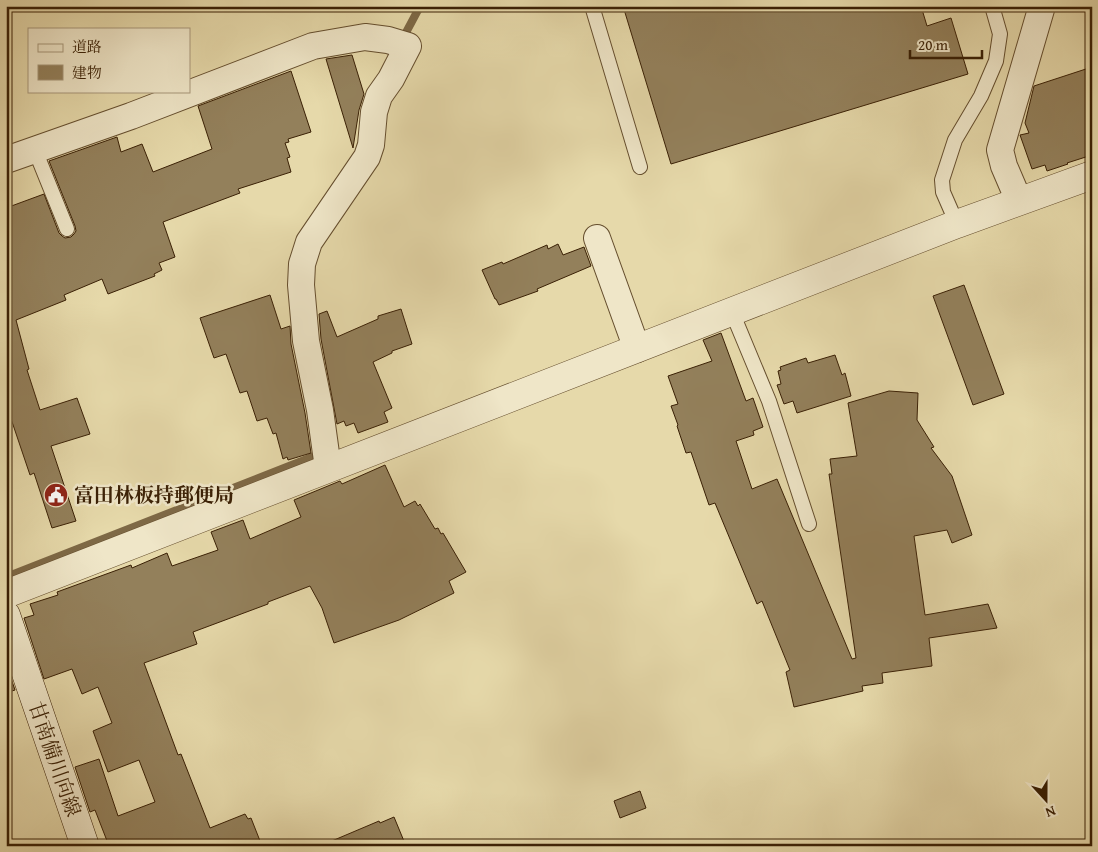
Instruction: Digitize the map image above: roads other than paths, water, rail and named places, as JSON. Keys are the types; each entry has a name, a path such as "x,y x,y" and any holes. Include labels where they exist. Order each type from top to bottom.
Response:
{"street":[{"path":"1019,201 1004,166 1000,150 1042,6"},
{"path":"6,160 314,46 365,38 388,40 408,46 391,79 379,96 374,112 371,145 367,157 309,242 302,264 301,285 306,341 320,410 328,468"},
{"path":"6,594 957,224 1092,175"},
{"path":"597,238 637,349"},
{"name":"甘南備川向線","path":"6,615 85,846"}],"lane":[{"path":"592,6 640,167"},
{"path":"957,224 944,192 942,180 955,140 981,96 996,61 1000,34 992,6"},
{"path":"35,150 67,229"},
{"path":"732,312 769,401 808,524"}],"waterway":[{"path":"402,40 418,10 424,6"},
{"path":"6,577 317,455 316,450"}],"place":[{"name":"富田林板持郵便局","path":"56,495"}]}
